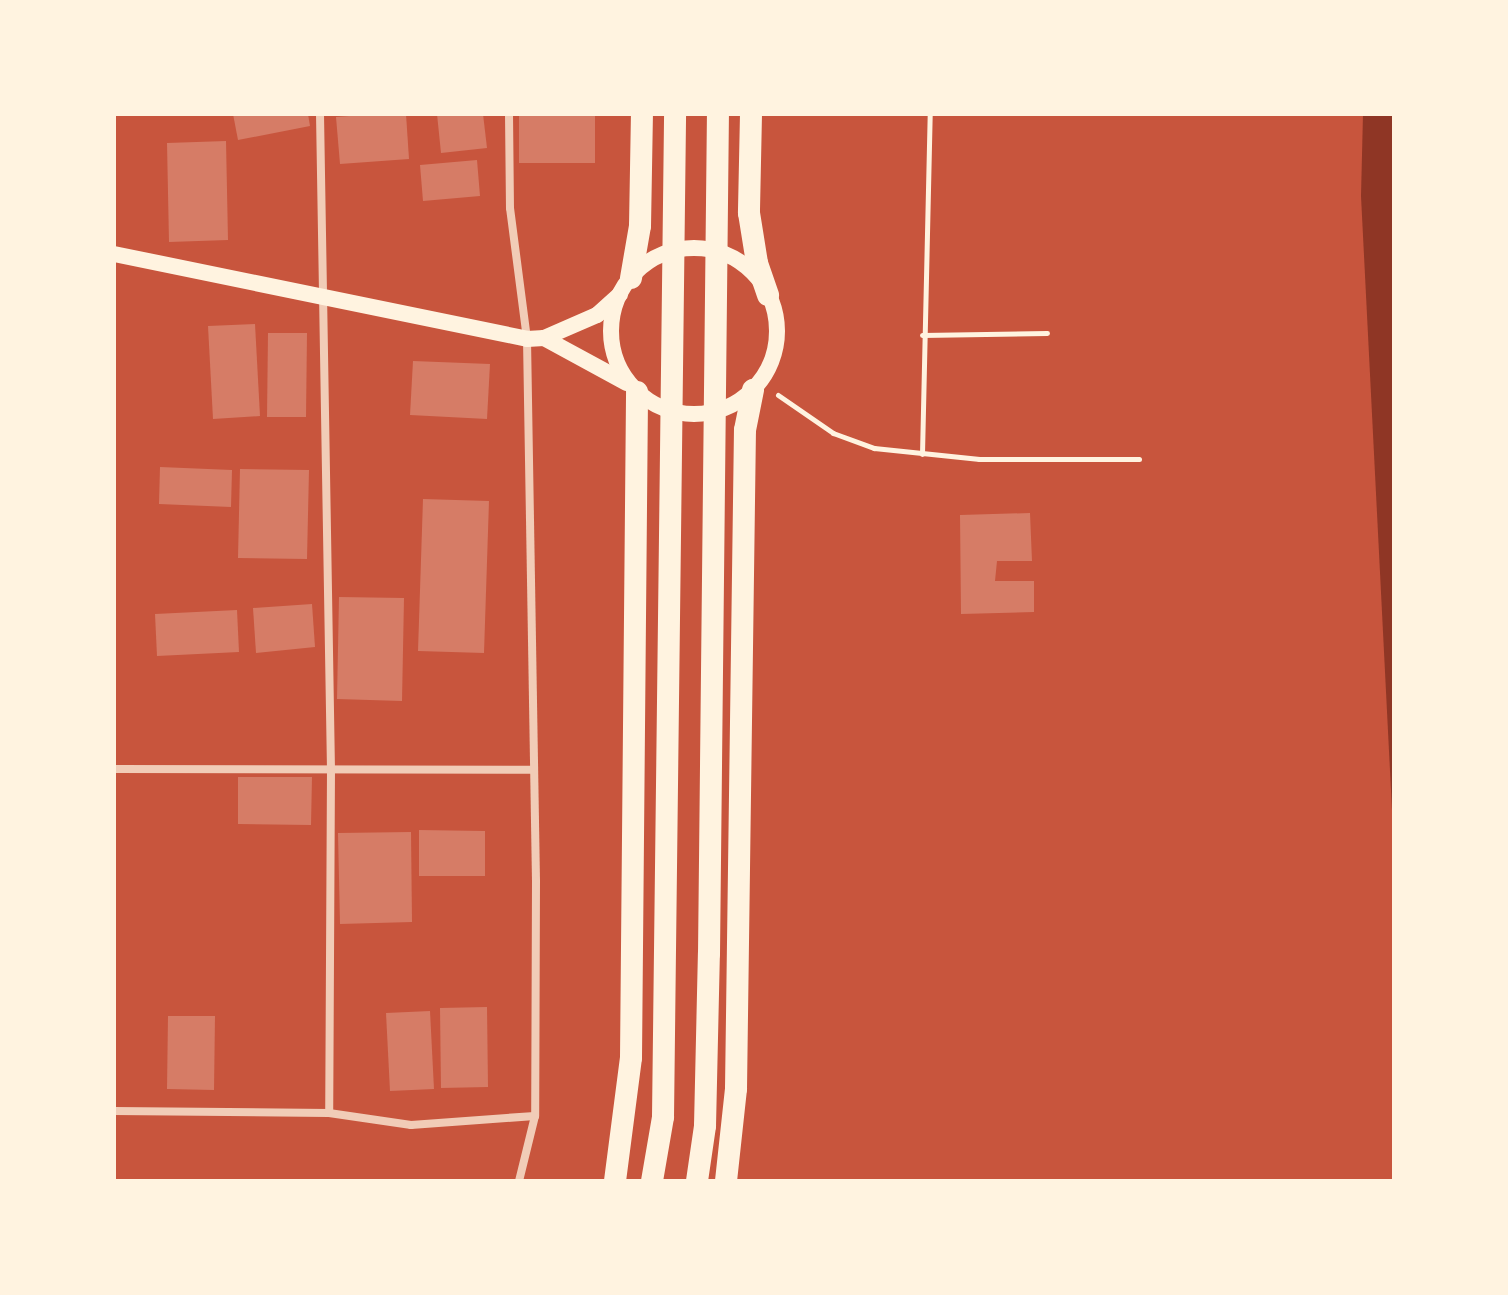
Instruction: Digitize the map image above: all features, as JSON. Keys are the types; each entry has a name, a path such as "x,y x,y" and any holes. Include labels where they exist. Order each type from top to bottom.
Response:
{"highway":[{"path":"625,286 640,226 642,114"},
{"path":"652,1181 663,1117 675,114"},
{"path":"697,1181 705,1126 709,954 718,114"},
{"path":"751,114 749,213 757,263 768,295"},
{"path":"726,1181 736,1089 745,430 759,382"},
{"path":"615,1181 631,1058 633,388"}],"main road":[{"path":"114,254 536,339 633,388 661,408 700,414 719,410 759,382 776,336 768,295 741,263 702,248 661,255 597,315 536,339"},
{"path":"625,286 611,332 619,369 633,388"}],"street":[{"path":"320,114 320,296 331,769 329,1113"},
{"path":"509,114 510,208 536,339 535,1116 519,1181"},
{"path":"114,769 534,770"},
{"path":"114,1111 329,1113 411,1125 535,1116"}],"path":[{"path":"922,454 922,335 930,114"},
{"path":"922,335 1047,333"},
{"path":"759,382 833,433 874,448 922,454 1139,459"}],"shaded area":[{"path":"1363,114 1394,114 1394,850 1361,196"}],"building":[{"path":"233,114 308,114 310,126 238,140"},
{"path":"406,114 409,159 340,164 336,117"},
{"path":"437,114 483,114 487,148 441,153"},
{"path":"519,114 595,114 595,163 519,163"},
{"path":"226,141 228,240 169,242 167,143"},
{"path":"477,160 480,196 423,201 420,165"},
{"path":"255,324 260,416 213,419 208,326"},
{"path":"268,333 307,333 306,417 267,417"},
{"path":"413,361 490,364 487,419 410,415"},
{"path":"160,467 232,470 231,507 159,504"},
{"path":"240,469 309,470 307,559 238,558"},
{"path":"423,499 489,501 484,653 418,651"},
{"path":"1030,513 1032,561 997,561 995,581 1034,581 1034,612 961,614 960,515"},
{"path":"339,597 404,598 402,701 337,699"},
{"path":"312,604 315,647 256,653 253,608"},
{"path":"237,610 239,652 157,656 155,614"},
{"path":"238,777 312,777 311,825 238,824"},
{"path":"419,830 485,831 485,876 419,876"},
{"path":"411,832 412,922 340,924 338,833"},
{"path":"487,1007 488,1087 441,1088 440,1008"},
{"path":"430,1011 434,1089 390,1091 386,1013"},
{"path":"168,1016 215,1016 214,1090 167,1089"}]}
